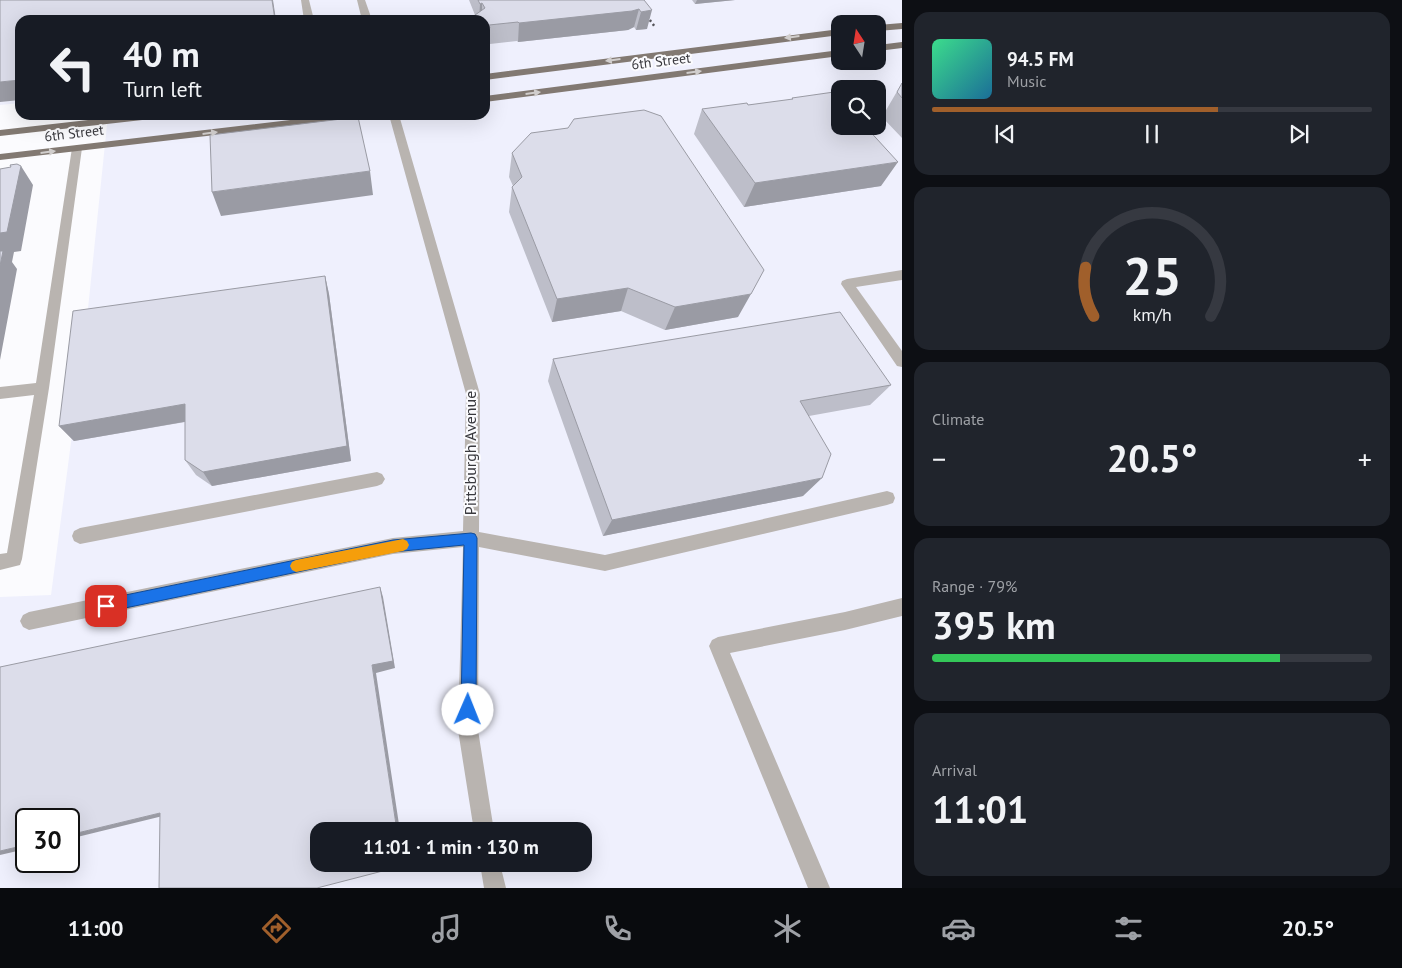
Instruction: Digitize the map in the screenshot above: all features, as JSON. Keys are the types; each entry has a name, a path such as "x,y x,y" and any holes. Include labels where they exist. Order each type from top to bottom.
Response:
{"main road":[{"path":"886,27 902,26"},
{"name":"6th Street","path":"490,76 831,33"},
{"path":"886,47 902,45"},
{"name":"6th Street","path":"490,98 831,54"},
{"name":"6th Street","path":"0,133 116,120"},
{"name":"6th Street","path":"0,157 317,120"}],"street":[{"path":"305,0 308,15"},
{"path":"361,0 366,15"},
{"name":"Pittsburgh Avenue","path":"395,120 473,394 468,730 483,822"},
{"path":"0,562 14,559 42,388 77,148"},
{"path":"902,275 847,284 902,362"},
{"path":"0,393 42,388"},
{"path":"80,536 377,479"},
{"path":"29,621 393,546 471,538 605,563 887,498"},
{"path":"819,888 718,646 902,608"},
{"path":"492,872 495,888"}],"shaded area":[{"path":"0,0 902,0 902,888 0,888 0,597 51,595 86,328 107,120 490,120 490,15 15,15 15,104 0,105"}],"building":[{"path":"0,0 272,0 274,15 15,15 15,80 0,82"},
{"path":"478,0 644,0 652,10 641,12 639,9 490,25 490,15 475,15 485,8 482,3 480,4"},
{"path":"902,83 902,98 897,92"},
{"path":"831,92 831,135 873,135 898,162 755,183 702,109 747,103 748,105"},
{"path":"644,110 661,116 764,270 751,294 675,307 628,288 557,299 512,187 522,177 512,153 531,133 568,128 574,119"},
{"path":"333,120 359,120 370,171 212,192 210,135"},
{"path":"17,164 21,166 7,232 0,233 0,169"},
{"path":"0,251 3,251 0,266"},
{"path":"325,276 347,446 203,472 185,460 185,404 59,426 73,311"},
{"path":"840,312 891,385 800,401 831,454 822,478 612,520 553,359"},
{"path":"380,587 393,661 372,665 396,822 310,822 310,872 379,872 317,888 159,888 160,813 80,832 80,808 15,808 15,848 0,851 0,667"}],"railway":[{"path":"635,0 655,27"}],"slow traffic":[{"path":"296,566 403,545"}],"route":[{"path":"106,606 393,546 471,538 468,710"}]}
